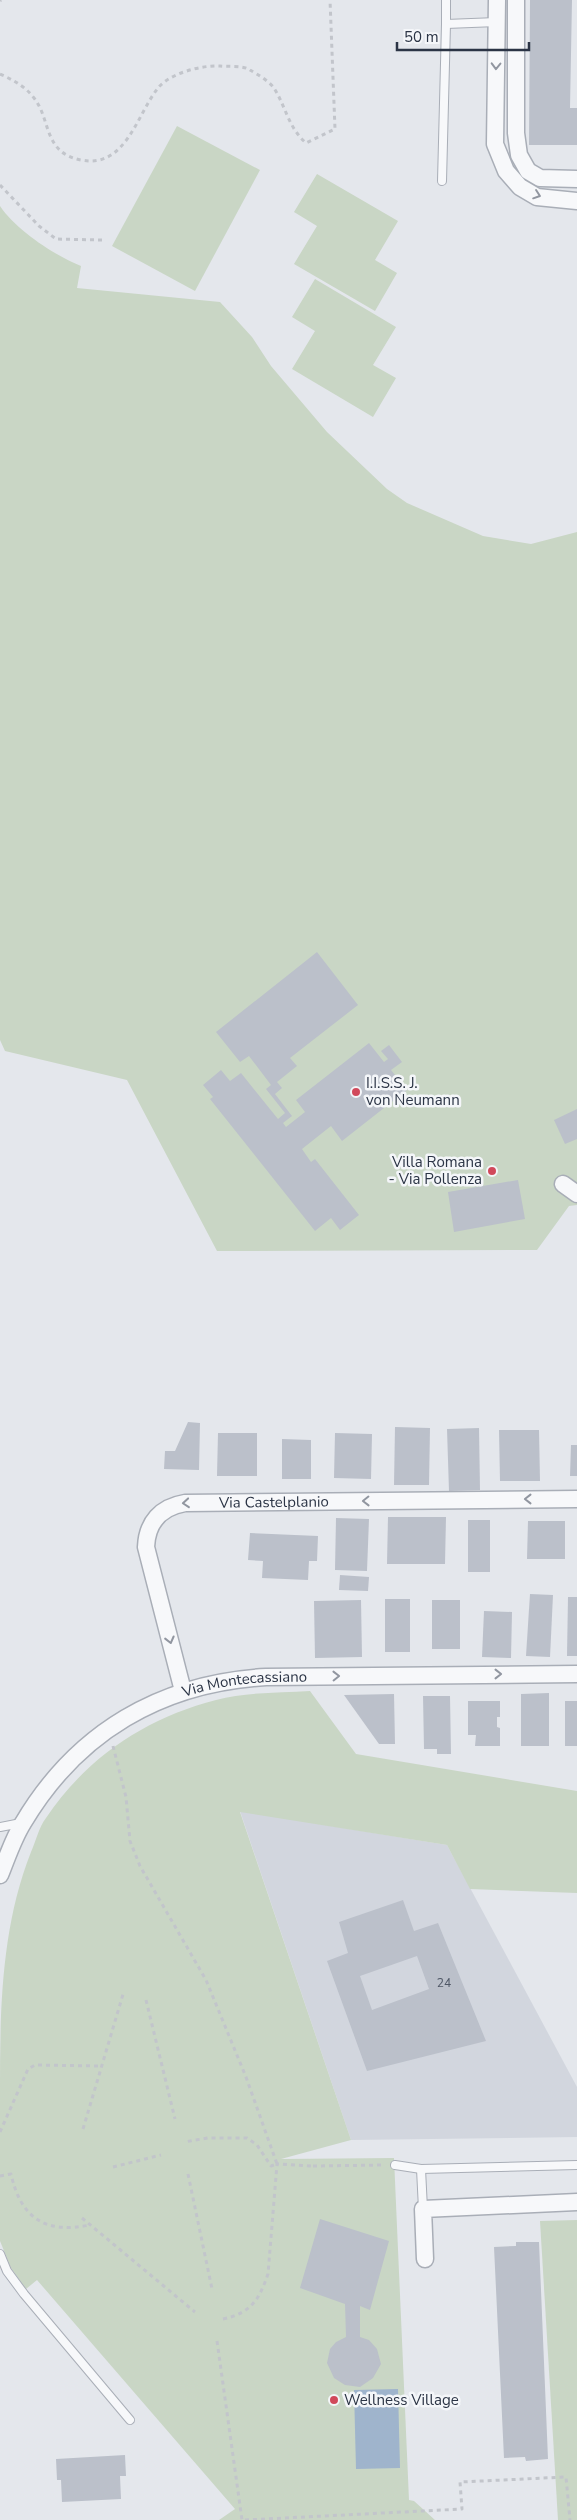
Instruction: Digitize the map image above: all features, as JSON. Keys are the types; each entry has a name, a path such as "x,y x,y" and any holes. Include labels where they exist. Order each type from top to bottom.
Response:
{"street":[{"path":"497,0 495,144 506,171 520,187 537,197 577,201"},
{"path":"516,0 516,133 519,156 528,171 540,178 577,179"},
{"path":"563,1184 577,1194"},
{"name":"Via Castelplanio","path":"183,1690 146,1547 148,1532 154,1521 167,1508 185,1503 577,1500"},
{"name":"Via Montecassiano","path":"0,1875 23,1823 57,1776 101,1734 144,1707 183,1690 231,1680 266,1677 577,1674"},
{"path":"425,2259 423,2209 577,2202"}],"lane":[{"path":"442,181 446,0"},
{"path":"446,24 497,22"},
{"path":"0,1827 23,1823"},
{"path":"395,2165 421,2170 577,2165"},
{"path":"421,2170 423,2209"},
{"path":"0,2254 7,2271 24,2294 130,2420"}],"path":[{"path":"0,74 16,81 35,98 48,133 64,155 83,161 107,159 129,139 159,87 190,68 214,66 248,68 273,87 295,133 306,143 336,129 330,0"},
{"path":"0,185 38,226 56,239 102,240"},
{"path":"112,1743 126,1797 130,1841 140,1866 206,1980 246,2077 277,2164 268,2274 262,2291 251,2307 238,2316 223,2319"},
{"path":"83,2129 124,1991"},
{"path":"146,2000 175,2119"},
{"path":"0,2132 28,2069 35,2065 102,2066"},
{"path":"184,2142 208,2138 243,2136 257,2145 271,2166 277,2164 313,2166 395,2165"},
{"path":"113,2167 161,2155"},
{"path":"0,2176 11,2174 16,2194 29,2214 46,2225 70,2229 90,2225"},
{"path":"188,2174 212,2289"},
{"path":"82,2218 194,2312"},
{"path":"217,2341 244,2520 462,2509 460,2482 566,2477 570,2520"}],"shaded area":[{"path":"240,1811 447,1845 577,2087 577,2137 351,2140"}],"green space":[{"path":"177,126 260,170 195,291 112,246"},
{"path":"317,174 398,221 375,260 397,273 375,311 294,264 317,226 294,212"},
{"path":"0,206 16,224 36,241 81,266 77,288 220,302 252,337 271,366 327,432 387,489 407,503 483,536 531,544 577,532 577,1205 569,1206 537,1250 217,1251 127,1080 5,1051 0,1040"},
{"path":"315,279 396,327 373,365 396,378 373,417 292,369 315,331 292,317"},
{"path":"310,1691 356,1754 577,1791 577,1893 470,1889 447,1845 240,1812 351,2140 281,2159 394,2158 409,2500 414,2501 435,2520 219,2520 235,2509 37,2280 26,2289 11,2268 0,2241 0,2060 4,1970 8,1940 21,1881 39,1830 62,1796 80,1776 120,1743 142,1729 166,1717 227,1697"},
{"path":"577,2220 577,2520 558,2520 540,2221"}],"water":[{"path":"398,2389 400,2468 356,2469 354,2390"}],"building":[{"path":"530,0 572,0 570,108 577,108 577,145 529,145"},
{"name":"I.I.S.S. J. von Neumann","path":"317,952 358,1005 290,1058 297,1066 277,1082 282,1088 275,1094 292,1116 283,1123 286,1127 305,1112 296,1100 369,1043 384,1062 388,1059 381,1051 389,1045 402,1062 391,1070 407,1090 342,1141 331,1126 302,1149 311,1162 315,1159 359,1215 340,1230 331,1218 315,1231 210,1099 213,1097 203,1085 221,1070 230,1081 241,1073 278,1119 285,1113 266,1089 271,1085 249,1056 240,1062 216,1032"},
{"path":"577,1109 577,1139 565,1144 554,1120"},
{"path":"518,1180 525,1219 454,1232 448,1192"},
{"path":"188,1422 200,1423 199,1470 164,1469 165,1451 175,1451"},
{"path":"395,1427 430,1428 429,1485 394,1485"},
{"path":"479,1428 480,1490 449,1491 447,1429"},
{"path":"499,1430 539,1430 540,1481 500,1481"},
{"path":"218,1433 257,1433 257,1476 217,1476"},
{"path":"335,1433 372,1434 371,1479 334,1478"},
{"path":"282,1439 311,1440 311,1479 282,1479"},
{"path":"571,1445 577,1445 577,1476 570,1476"},
{"path":"388,1517 446,1517 445,1564 387,1564"},
{"path":"336,1518 369,1519 367,1571 335,1570"},
{"path":"468,1520 490,1520 490,1572 468,1572"},
{"path":"528,1521 565,1521 565,1559 527,1559"},
{"path":"250,1533 318,1536 317,1561 309,1561 308,1580 262,1578 263,1561 248,1560"},
{"path":"340,1575 369,1577 368,1591 339,1590"},
{"path":"530,1594 553,1595 550,1657 526,1656"},
{"path":"568,1597 577,1597 577,1656 567,1656"},
{"path":"385,1599 410,1599 410,1652 385,1652"},
{"path":"361,1600 362,1657 315,1658 314,1601"},
{"path":"432,1600 460,1600 460,1649 432,1649"},
{"path":"484,1611 512,1612 511,1658 482,1657"},
{"path":"549,1693 549,1746 521,1746 521,1694"},
{"path":"394,1694 395,1744 379,1744 344,1695"},
{"path":"423,1696 450,1696 451,1754 437,1754 437,1749 424,1749"},
{"path":"468,1701 500,1701 500,1717 497,1717 497,1727 500,1728 500,1746 475,1746 476,1735 468,1735"},
{"path":"565,1701 577,1701 577,1746 565,1746"},
{"path":"403,1900 414,1931 438,1923 486,2041 367,2071 327,1961 348,1953 339,1922","holes":["417,1956 429,1989 372,2010 360,1976"]},
{"path":"320,2219 389,2241 370,2310 360,2306 360,2337 369,2340 377,2349 381,2364 373,2378 360,2387 345,2385 334,2378 327,2363 330,2349 336,2342 346,2337 345,2304 300,2288"},
{"path":"516,2242 539,2242 548,2459 526,2461 525,2457 504,2458 494,2247 516,2246"},
{"path":"125,2455 126,2476 120,2476 121,2499 62,2502 61,2480 57,2480 56,2459"}],"place":[{"name":"I.I.S.S. J. von Neumann","path":"356,1092"},
{"name":"Villa Romana - Via Pollenza","path":"492,1171"},
{"name":"Wellness Village","path":"334,2400"}]}
